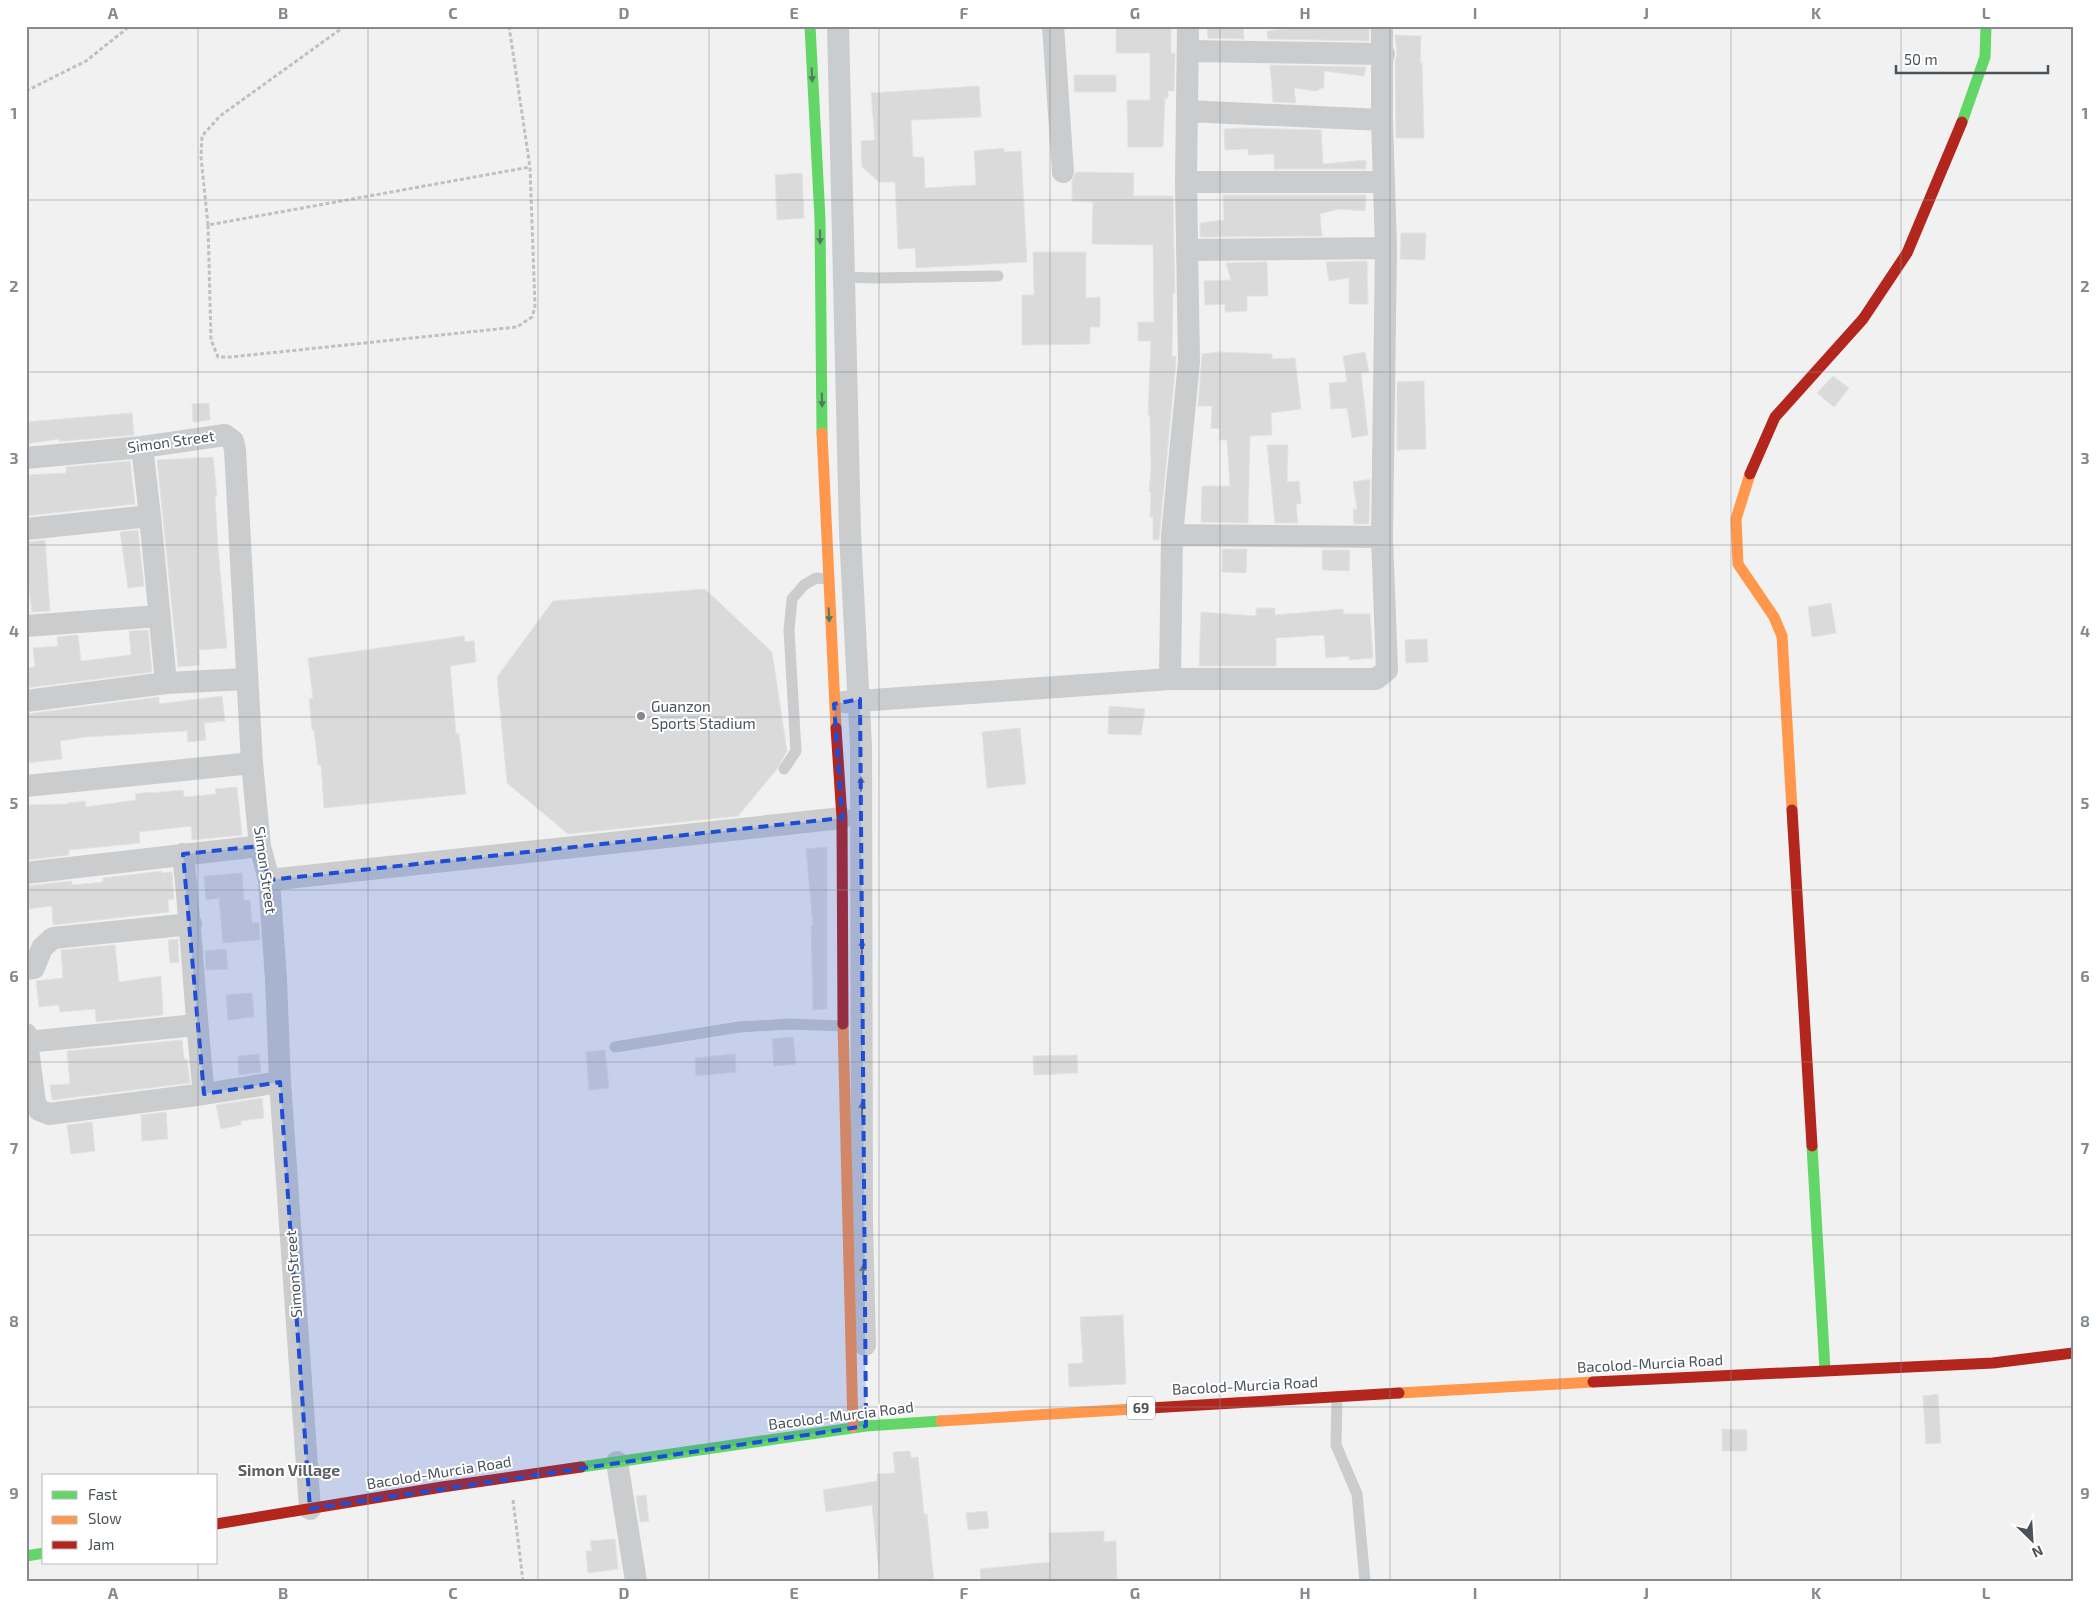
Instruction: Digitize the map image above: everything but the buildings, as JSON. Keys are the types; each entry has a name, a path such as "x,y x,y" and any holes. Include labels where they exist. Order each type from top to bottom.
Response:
{"street":[{"path":"810,26 820,219 822,463 834,704 842,818 843,1026 854,1053"},
{"path":"838,26 850,533 860,700 854,1053 862,1222 860,1426"},
{"path":"1053,26 1063,172"},
{"path":"1170,678 1172,535 1188,362 1186,182 1188,26"},
{"path":"834,704 860,700 1170,678 1376,679 1387,670 1382,537 1386,248 1382,120 1384,54 1382,26"},
{"path":"1825,1370 1782,636 1774,618 1738,564 1736,520 1751,470 1775,417 1863,318 1907,253 1955,142 1982,66 1985,57 1986,26"},
{"path":"1188,51 1384,54"},
{"path":"1187,111 1382,120"},
{"path":"1186,182 1384,182"},
{"path":"1187,250 1386,248"},
{"name":"Simon Street","path":"26,458 142,447 225,435 233,442 235,450 252,763 260,846 269,880 276,979 280,1082 310,1509"},
{"path":"142,447 166,683"},
{"path":"26,529 150,516"},
{"path":"1172,535 1382,537"},
{"path":"26,626 159,616"},
{"path":"26,701 166,683 246,679"},
{"path":"26,786 252,763"},
{"path":"269,880 842,818"},
{"path":"26,873 260,846"},
{"path":"183,854 191,924 196,1025 204,1094"},
{"path":"26,969 34,968 42,948 53,938 191,924"},
{"path":"27,1042 196,1025"},
{"path":"26,1034 35,1103 39,1110 49,1114 280,1082"},
{"name":"Bacolod-Murcia Road","path":"218,1524 860,1426 1337,1396 1993,1363 2073,1353"},
{"path":"617,1462 636,1581"},
{"path":"26,1556 42,1553"}],"lane":[{"path":"844,277 998,276"},
{"path":"784,770 796,751 790,630 792,599 804,585 816,578 828,579"},
{"path":"615,1047 739,1028 790,1024 843,1026"},
{"path":"1337,1396 1336,1444 1357,1494 1365,1581"}],"path":[{"path":"26,91 86,62 130,26"},
{"path":"345,26 220,116 202,136 201,157 208,225 211,340 218,357 231,358 517,327 532,318 536,307 530,167 509,26"},
{"path":"208,225 530,167"},
{"path":"510,1478 523,1581"}],"highlighted area":[{"path":"860,699 866,1426 310,1509 280,1082 204,1094 183,854 260,846 269,880 842,818 834,704"}],"traffic: fast":[{"path":"810,26 820,219 822,433"},
{"path":"1962,122 1985,57 1986,26"},
{"path":"1812,1146 1825,1370"},
{"path":"581,1467 866,1426 941,1421"},
{"path":"26,1556 42,1553"}],"traffic: slow":[{"path":"822,433 836,728"},
{"path":"1750,474 1736,519 1738,564 1774,617 1782,636 1792,810"},
{"path":"843,1024 853,1427"},
{"path":"1399,1393 1593,1382"},
{"path":"941,1421 1133,1409"}],"traffic: jam":[{"path":"1750,474 1775,417 1863,319 1907,253 1962,122"},
{"path":"836,728 842,818 843,1024"},
{"path":"1792,810 1812,1146"},
{"path":"1593,1382 1993,1363 2073,1353"},
{"path":"1133,1409 1399,1393"},
{"path":"218,1524 442,1487 581,1467"}],"place":[{"name":"Guanzon Sports Stadium","path":"641,716"}],"district":[{"name":"Simon Village","path":"289,1470"}]}
